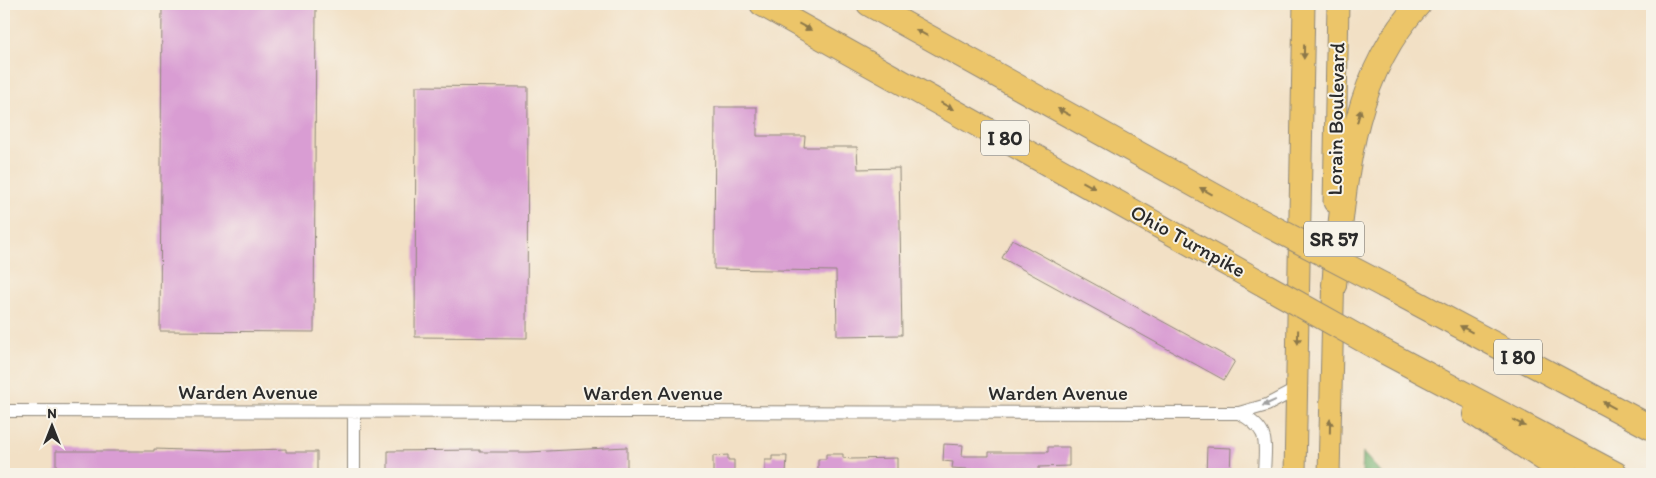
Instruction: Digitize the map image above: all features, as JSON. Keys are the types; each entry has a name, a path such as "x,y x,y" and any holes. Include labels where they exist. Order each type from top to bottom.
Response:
{"highway":[{"name":"Ohio Turnpike","path":"762,4 882,69 1383,351 1616,474"},
{"name":"I 80","path":"869,4 1249,214 1652,428"},
{"name":"Lorain Boulevard","path":"1295,474 1304,4"},
{"name":"Lorain Boulevard","path":"1329,474 1338,4"},
{"path":"1334,285 1346,177 1355,128 1377,63 1402,22 1419,4"},
{"path":"1383,351 1512,440 1568,474"}],"street":[{"name":"Warden Avenue","path":"4,411 1239,413 1267,405 1297,388"},
{"path":"354,412 354,474"},
{"path":"1239,413 1252,420 1262,432 1265,441 1264,474"}],"green space":[{"path":"1363,453 1382,474 1362,474"}],"building":[{"path":"162,4 316,5 314,332 160,331"},
{"path":"416,86 528,87 527,338 415,337"},
{"path":"715,107 757,107 757,136 805,136 804,147 857,147 858,169 899,168 902,335 837,336 836,271 714,269"},
{"path":"1012,239 1235,361 1224,380 1002,258"},
{"path":"944,444 963,445 962,456 989,456 989,452 1048,452 1048,447 1069,447 1069,466 1039,467 1039,474 980,474 980,470 952,468 953,462 943,461"},
{"path":"627,447 627,470 585,470 585,474 388,474 388,451 480,450 480,452 528,452"},
{"path":"1207,447 1231,448 1230,474 1206,474"},
{"path":"154,449 214,451 286,449 286,452 317,452 317,474 56,474 56,451 154,451"},
{"path":"826,454 843,454 843,458 851,459 897,458 897,474 818,474 818,459 826,459"},
{"path":"728,455 728,460 734,460 734,474 713,474 713,456"},
{"path":"772,456 787,456 786,474 765,474 765,460 772,460"}]}
